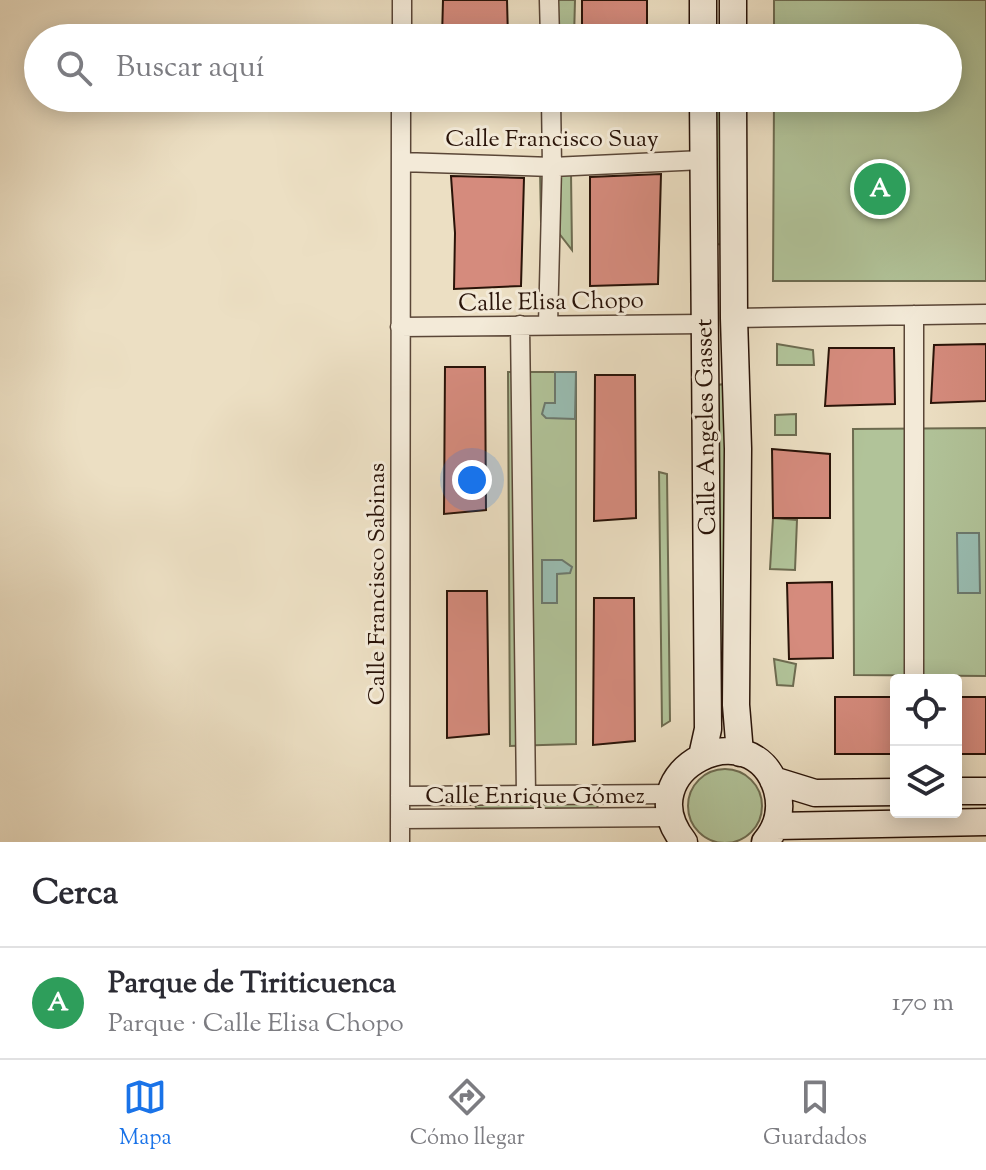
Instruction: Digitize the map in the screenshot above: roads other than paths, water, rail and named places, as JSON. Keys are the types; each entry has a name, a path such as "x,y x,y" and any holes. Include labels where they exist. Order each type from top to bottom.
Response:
{"street":[{"path":"402,0 402,24"},
{"path":"549,0 550,24"},
{"path":"703,0 703,24"},
{"path":"733,0 733,24"},
{"path":"400,327 401,112"},
{"path":"548,325 551,112"},
{"name":"Calle Angeles Gasset","path":"702,756 708,729 703,112"},
{"name":"Calle Angeles Gasset","path":"733,112 738,449 736,705 740,753"},
{"name":"Calle Francisco Suay","path":"401,162 552,167 703,160"},
{"path":"734,318 986,314"},
{"path":"914,315 914,674"},
{"name":"Calle Elisa Chopo","path":"400,327 703,324"},
{"path":"520,325 526,795"},
{"name":"Calle Francisco Sabinas","path":"400,327 400,842"},
{"path":"684,842 671,805 682,771 702,756 723,751 740,753 762,765 773,780 779,799 770,834 986,822"},
{"path":"773,780 815,793 890,792"},
{"path":"962,791 986,791"},
{"name":"Calle Enrique Gómez","path":"400,796 526,795 671,805"},
{"name":"Calle Enrique Gómez","path":"400,819 671,805"}],"water":[{"path":"555,372 576,372 575,419 546,418 542,414 545,403 555,403"},
{"path":"957,533 979,533 980,593 958,593"},
{"path":"542,560 562,560 572,567 570,573 557,574 557,603 542,603"}],"place":[{"name":"Parque de Tiriticuenca","path":"880,189"}]}
